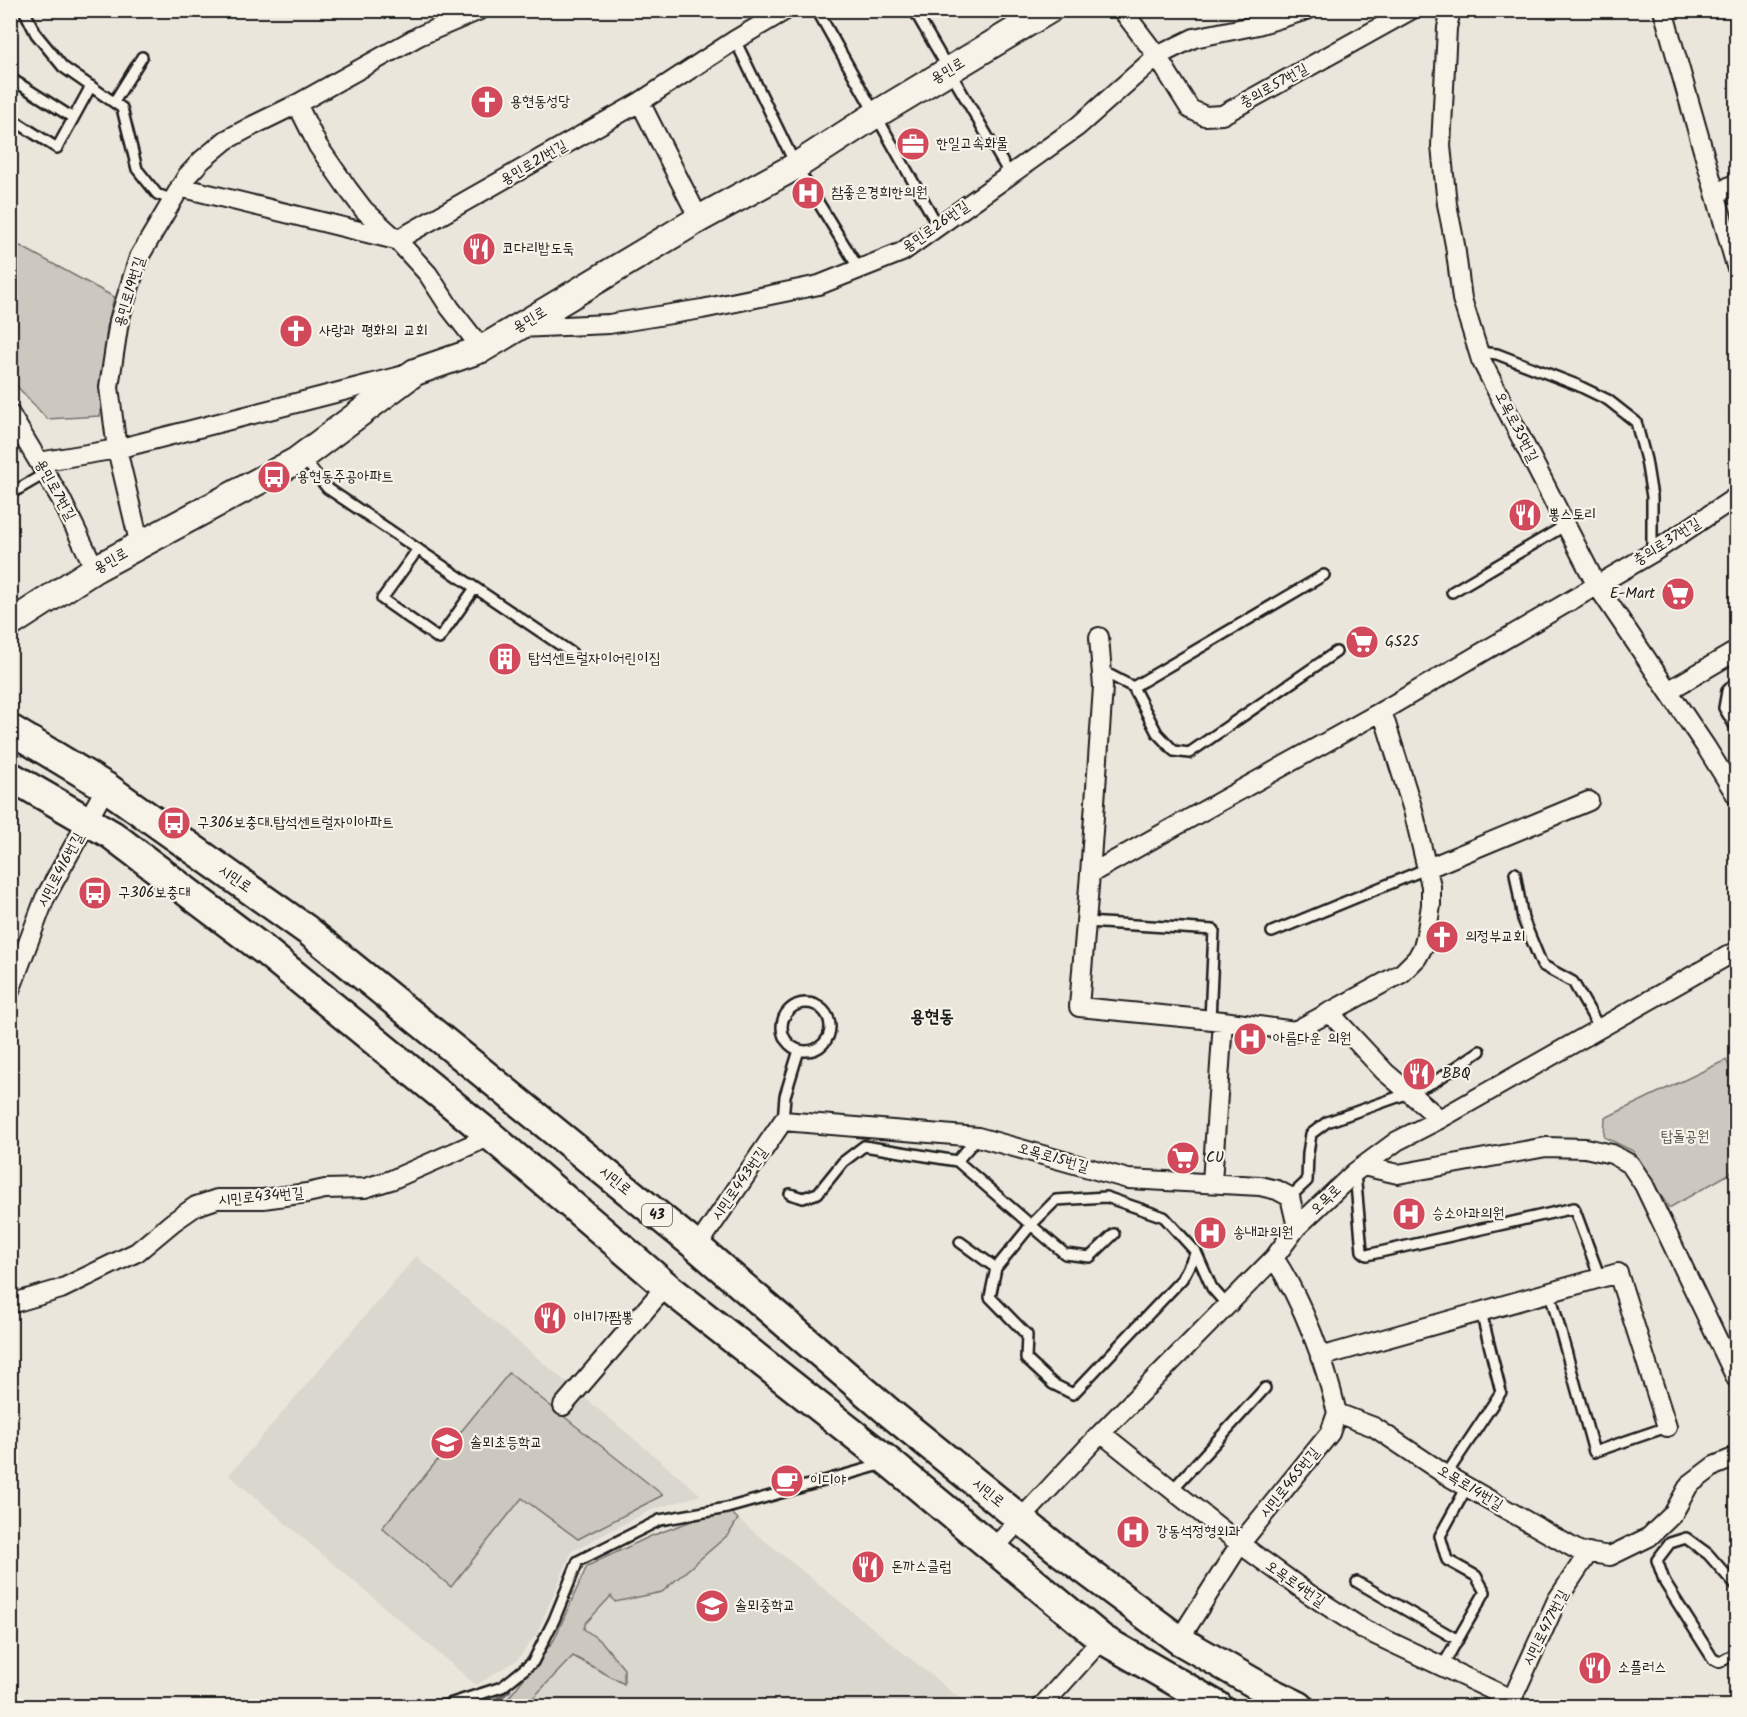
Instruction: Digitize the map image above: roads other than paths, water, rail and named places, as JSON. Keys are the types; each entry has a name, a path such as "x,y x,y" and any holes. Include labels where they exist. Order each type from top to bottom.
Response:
{"main road":[{"name":"시민로","path":"10,729 106,787 307,930 697,1247 890,1413 1061,1552 1179,1640 1299,1707"},
{"path":"10,776 112,835 264,950 492,1136 666,1286 889,1462 1102,1639 1218,1707"}],"street":[{"name":"용민로19번길","path":"140,546 117,449 109,387 119,321 140,257 187,176 226,140 297,104 419,36 480,10"},
{"name":"용민로21번길","path":"397,240 640,102 735,40 786,10"},
{"name":"용민로","path":"10,624 95,569 286,466 415,372 482,349 699,219 796,166 875,115 1049,10"},
{"name":"충의로57번길","path":"1122,10 1157,56 1190,110 1205,116 1222,115 1411,10"},
{"name":"용민로26번길","path":"518,328 609,324 702,309 819,285 902,252 1077,127 1157,56 1194,38 1258,25 1307,10"},
{"name":"오목로35번길","path":"1451,10 1447,28 1441,146 1447,204 1462,299 1481,360 1596,584 1737,795"},
{"path":"1663,10 1737,266"},
{"path":"640,102 699,219"},
{"path":"297,104 318,146 348,189 364,210 397,240 428,274 450,308 482,349"},
{"path":"1716,194 1737,183"},
{"path":"177,194 397,240"},
{"path":"43,467 415,372"},
{"name":"용민로7번길","path":"10,414 61,499 95,569"},
{"name":"충의로37번길","path":"1090,874 1382,711 1652,553 1737,497"},
{"path":"1099,637 1103,687 1078,1007 1217,1020 1295,1031 1402,973 1417,958 1423,947 1431,905 1431,886 1413,810 1382,711"},
{"path":"1668,691 1737,651"},
{"name":"시민로416번길","path":"10,991 45,898 106,787"},
{"path":"1428,868 1589,801"},
{"name":"오목로","path":"993,1549 1101,1433 1274,1258 1297,1227 1359,1169 1397,1141 1737,951"},
{"path":"1329,1012 1385,1072 1440,1119"},
{"path":"1212,1182 1217,1020"},
{"name":"시민로443번길","path":"697,1247 783,1121"},
{"name":"오목로15번길","path":"783,1121 978,1137 1128,1179 1260,1186 1277,1190 1290,1197"},
{"name":"시민로434번길","path":"10,1304 61,1288 137,1252 196,1206 217,1199 263,1199 307,1194 326,1189 365,1188 392,1180 492,1136"},
{"path":"1359,1169 1398,1174 1546,1147 1585,1148 1612,1154 1630,1164 1644,1185 1737,1378"},
{"path":"1290,1197 1297,1227"},
{"path":"1274,1258 1286,1276 1299,1304 1320,1357 1337,1413"},
{"path":"1320,1357 1618,1273 1667,1427"},
{"path":"563,1406 666,1286"},
{"name":"오목로14번길","path":"1337,1413 1374,1427 1446,1475 1579,1551 1610,1556 1649,1537 1673,1514 1689,1485 1714,1466 1737,1458"},
{"name":"시민로465번길","path":"1179,1640 1240,1544 1330,1433 1337,1413"},
{"name":"오목로4번길","path":"1101,1433 1240,1544 1309,1594 1363,1629 1510,1703"},
{"name":"시민로477번길","path":"1510,1703 1557,1600 1589,1552"},
{"path":"1042,1707 1102,1639"}],"lane":[{"path":"24,10 36,34 63,67 122,108 137,169 157,194 177,194"},
{"path":"817,10 938,226"},
{"path":"914,10 1010,175"},
{"path":"735,40 796,166 859,269"},
{"path":"114,102 142,57"},
{"path":"10,78 74,118"},
{"path":"10,118 57,148 91,87"},
{"path":"1479,352 1497,354 1577,385 1608,400 1636,422 1646,460 1652,497 1652,553"},
{"path":"302,456 327,488 572,653"},
{"path":"10,494 43,467"},
{"path":"1452,592 1566,525"},
{"path":"418,549 382,599 439,639 475,588"},
{"path":"1132,687 1324,574"},
{"path":"1102,670 1132,687 1157,733 1174,752 1189,753 1336,652"},
{"path":"1737,682 1727,691 1724,708 1737,728"},
{"path":"1272,932 1428,868"},
{"path":"1515,873 1523,919 1542,965 1572,982 1600,1029"},
{"path":"1086,922 1214,930 1217,1020"},
{"path":"800,1003 815,1004 828,1014 830,1031 828,1039 815,1049 798,1050 786,1041 782,1034 783,1018 787,1011 800,1003"},
{"path":"783,1121 785,1096 798,1050"},
{"path":"1290,1197 1307,1181 1311,1134 1327,1122 1434,1082 1479,1051"},
{"path":"957,1161 978,1137"},
{"path":"789,1194 803,1198 818,1193 843,1162 864,1146 957,1161 1065,1254 1090,1257 1114,1234"},
{"path":"1359,1169 1362,1251 1366,1255 1574,1208 1600,1278"},
{"path":"1196,1252 1182,1279 1073,1394 1053,1384 1026,1359 1027,1335 990,1297 996,1268 1030,1225 1056,1200 1106,1197 1164,1217 1196,1252 1212,1288 1227,1305"},
{"path":"960,1242 996,1268"},
{"path":"1550,1293 1594,1452 1667,1427"},
{"path":"1446,1475 1501,1392 1481,1311"},
{"path":"1172,1490 1265,1388"},
{"path":"420,1707 443,1706 502,1687 533,1662 554,1620 578,1561 621,1538 660,1520 727,1508 889,1462"},
{"path":"1442,1667 1485,1592 1476,1576 1447,1560 1440,1536 1467,1486"},
{"path":"1737,1586 1708,1554 1686,1538 1670,1543 1657,1560 1665,1583 1713,1659 1720,1662 1737,1653"},
{"path":"1357,1582 1458,1640"}],"waterway":[{"path":"489,1706 509,1690"}],"place":[{"name":"용현동성당","path":"487,102"},
{"name":"한일고속화물","path":"913,144"},
{"name":"참좋은경희한의원","path":"808,193"},
{"name":"코다리밥도둑","path":"479,249"},
{"name":"사랑과 평화의 교회","path":"296,331"},
{"name":"용현동주공아파트","path":"274,477"},
{"name":"뽕스토리","path":"1525,515"},
{"name":"E-Mart","path":"1678,594"},
{"name":"GS25","path":"1362,642"},
{"name":"탑석센트럴자이어린이집","path":"505,659"},
{"name":"구306보충대.탑석센트럴자이아파트","path":"174,823"},
{"name":"구306보충대","path":"95,893"},
{"name":"의정부교회","path":"1442,937"},
{"name":"아름다운 의원","path":"1250,1039"},
{"name":"BBQ","path":"1419,1074"},
{"name":"CU","path":"1183,1158"},
{"name":"승소아과의원","path":"1409,1214"},
{"name":"송내과의원","path":"1210,1233"},
{"name":"이비가짬뽕","path":"550,1318"},
{"name":"솔뫼초등학교","path":"447,1443"},
{"name":"이디야","path":"787,1481"},
{"name":"강동석정형외과","path":"1133,1532"},
{"name":"돈까스클럽","path":"868,1567"},
{"name":"솔뫼중학교","path":"712,1606"},
{"name":"소플러스","path":"1595,1668"}],"district":[{"name":"용현동","path":"932,1017"}],"park label":[{"name":"탑돌공원","path":"1685,1137"}]}
